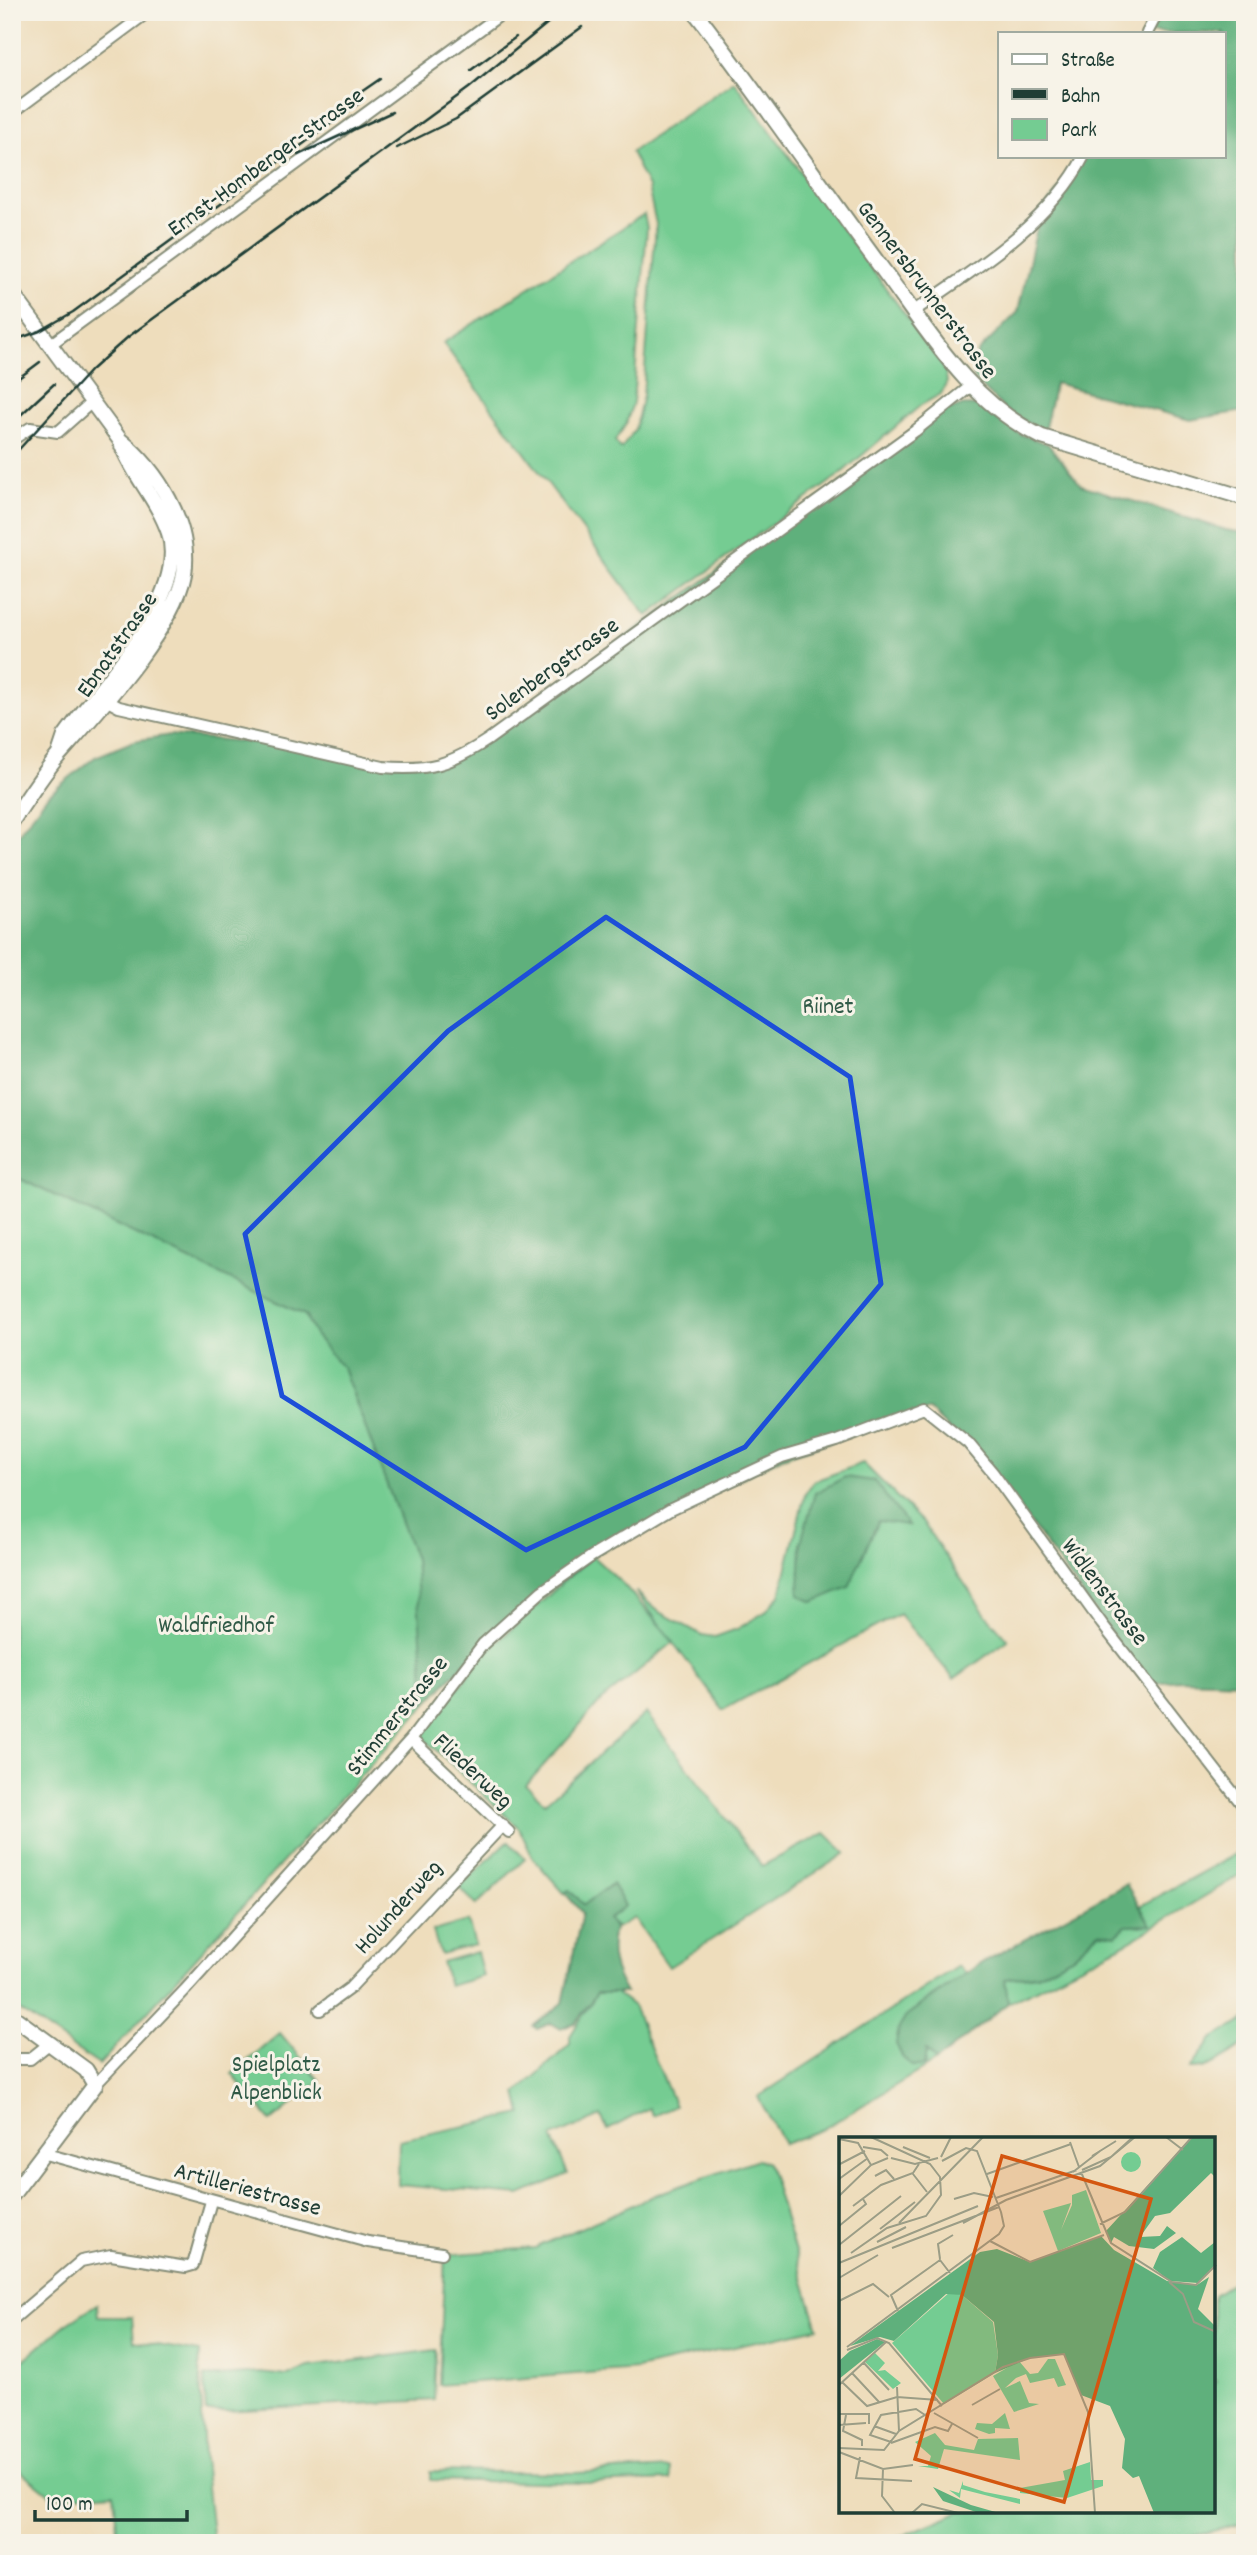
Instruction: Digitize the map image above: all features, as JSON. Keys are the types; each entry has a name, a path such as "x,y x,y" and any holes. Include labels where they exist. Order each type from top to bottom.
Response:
{"street":[{"path":"12,113 148,12"},
{"name":"Ernst-Homberger-Strasse","path":"51,344 504,12"},
{"name":"Gennersbrunnerstrasse","path":"695,12 971,386 1012,421 1042,437 1245,498"},
{"path":"1148,32 1158,12"},
{"path":"914,311 967,274 1040,214 1082,158"},
{"name":"Ebnatstrasse","path":"12,293 120,440 138,454 166,494 181,528 184,572 172,608 161,625 101,697 12,821"},
{"name":"Solenbergstrasse","path":"101,697 383,767 410,770 452,762 489,739 915,431 971,386"},
{"path":"12,440 30,428 58,432 93,401"},
{"name":"Stimmerstrasse","path":"12,2195 46,2154 95,2085 185,1990 411,1739 483,1644 542,1591 592,1556 671,1509 782,1457 837,1441 924,1408"},
{"name":"Widlenstrasse","path":"924,1408 968,1443 993,1473 1102,1624 1245,1808"},
{"name":"Fliederweg","path":"411,1739 506,1828"},
{"name":"Holunderweg","path":"320,2010 350,1989 506,1828"},
{"path":"12,2016 86,2070 95,2085"},
{"path":"12,2059 30,2059 50,2043"},
{"name":"Artilleriestrasse","path":"46,2154 368,2242 442,2253"},
{"path":"12,2320 81,2262 111,2255 186,2267 193,2265 211,2201"}],"highlighted area":[{"path":"606,917 850,1077 881,1284 745,1447 526,1550 282,1396 245,1234 448,1031"}],"green space":[{"path":"1158,12 1245,12 1245,411 1190,420 1055,383 1044,432 1005,410 973,378 977,353 1018,312 1040,214 1082,158 1226,158 1226,32 1148,32"},
{"path":"734,81 945,369 947,382 941,394 921,405 838,476 647,616 443,343 644,214 647,228 633,402 626,424 615,441 621,449 635,429 643,395 656,224 648,187 631,152"},
{"name":"Riinet","path":"948,405 952,409 964,405 978,406 1020,434 1048,444 1081,485 1226,530 1245,533 1245,1682 1178,1680 1149,1684 993,1473 929,1410 782,1457 592,1556 483,1644 426,1704 415,1559 343,1368 315,1335 305,1315 12,1175 12,842 47,796 95,757 134,741 170,735 296,746 365,764 452,762"},
{"name":"Waldfriedhof","path":"12,1175 305,1315 315,1335 343,1368 415,1559 418,1579 426,1704 99,2065 12,2005"},
{"path":"863,1463 923,1523 986,1615 1008,1640 954,1679 899,1614 723,1710 635,1591 658,1611 702,1635 715,1637 737,1629 765,1612 780,1595 805,1494 814,1481","holes":["874,1481 907,1525 878,1520"]},
{"path":"845,1477 874,1481 908,1525 878,1521 849,1587 813,1602 799,1595 801,1542 815,1493"},
{"path":"592,1556 624,1585 674,1642 601,1701 526,1785 545,1803 646,1713 762,1866 825,1833 846,1853 669,1967 634,1918 616,1928 608,1919 625,1906 612,1884 584,1905 569,1890 564,1893 533,1858 519,1828 421,1736 486,1652"},
{"path":"508,1841 525,1859 476,1905 459,1887"},
{"path":"1245,1849 1245,1872 1128,1942 1008,2003 1005,1979 1038,1975 1073,1956 1099,1933 1116,1935 1126,1926 1151,1925 1140,1906"},
{"path":"612,1884 625,1906 608,1919 614,1928 613,1962 626,1993 597,1993 575,2023 561,2029 551,2023 537,2029 533,2026 563,2003 582,1913 565,1893 569,1890 584,1905"},
{"path":"1126,1884 1151,1925 1126,1926 1116,1935 1099,1932 1073,1956 1039,1974 1005,1979 1008,2003 936,2061 926,2050 924,2066 913,2066 903,2058 896,2044 899,2028 907,2015 978,1965"},
{"path":"468,1921 475,1945 440,1954 433,1931"},
{"path":"477,1952 483,1976 449,1986 442,1962"},
{"path":"958,1966 966,1974 917,2007 900,2029 897,2041 905,2060 914,2065 924,2066 926,2050 936,2061 823,2129 784,2144 758,2097"},
{"path":"597,1993 616,1993 633,2006 675,2106 653,2116 649,2108 608,2130 601,2116 552,2137 568,2174 520,2195 398,2185 399,2140 522,2114 517,2093 570,2044 570,2036"},
{"path":"1245,2020 1245,2044 1212,2064 1190,2069 1212,2039"},
{"name":"Spielplatz Alpenblick","path":"280,2033 320,2081 271,2121 232,2074"},
{"path":"758,2159 768,2163 818,2328 637,2369 439,2385 445,2255 535,2248 660,2193"},
{"path":"1245,2274 1245,2523 1167,2543 885,2543 956,2513 1215,2513 1215,2294"},
{"path":"97,2304 98,2317 132,2317 134,2341 199,2352 204,2459 213,2543 118,2543 114,2492 53,2497 12,2464 12,2370 66,2324"},
{"path":"436,2350 434,2400 206,2412 204,2377 261,2373 288,2376 309,2367"},
{"path":"670,2468 671,2480 588,2483 430,2480 430,2471 576,2473"}],"railway":[{"path":"12,457 91,370 128,337 469,88 561,12"},
{"path":"397,148 456,119 582,27"},
{"path":"471,70 516,37"},
{"path":"348,101 380,79"},
{"path":"12,341 40,331 73,312 362,101"},
{"path":"298,155 392,112"},
{"path":"12,383 40,362"},
{"path":"12,423 54,384"}]}
